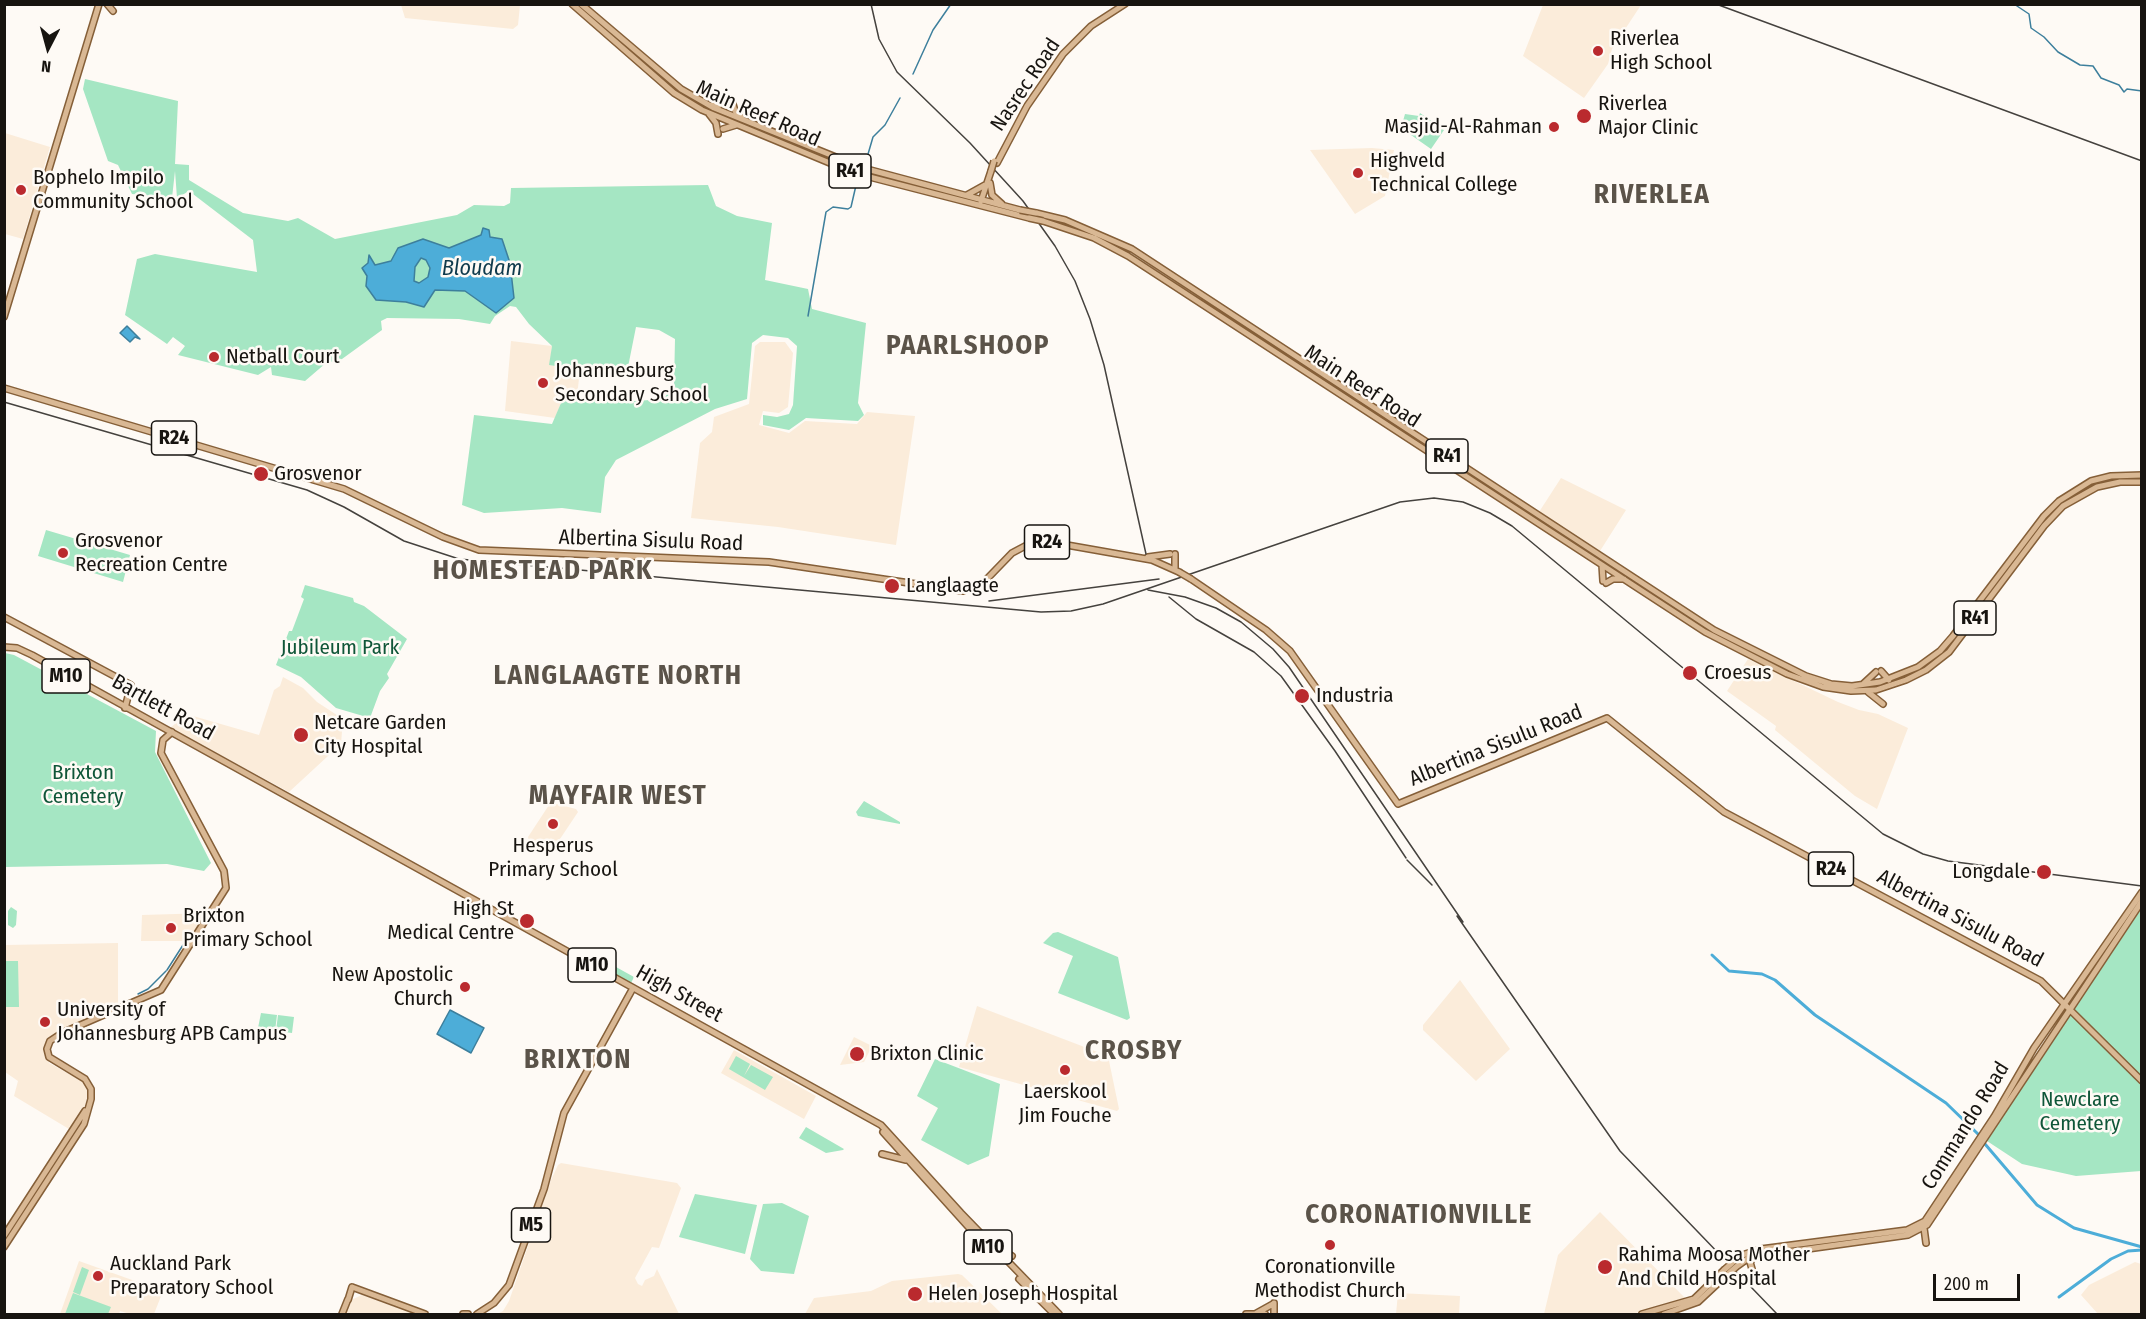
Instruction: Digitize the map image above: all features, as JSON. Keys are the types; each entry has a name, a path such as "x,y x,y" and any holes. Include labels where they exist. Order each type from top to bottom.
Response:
{"main road":[{"path":"4,317 99,4"},
{"path":"107,4 113,11"},
{"name":"Main Reef Road","path":"572,4 674,93 707,112 854,172 1065,220 1105,236 1706,629"},
{"name":"Main Reef Road","path":"581,4 681,89 701,102 841,161 963,195 1107,244 1189,290"},
{"name":"Nasrec Road","path":"983,203 992,172 1012,125 1052,63 1089,24 1118,4"},
{"name":"Nasrec Road","path":"996,162 1027,106 1064,54 1091,26 1125,4"},
{"path":"701,102 716,106 730,100 738,114 750,123"},
{"path":"707,112 721,131 737,124"},
{"path":"963,195 976,192 988,184 994,197 1004,206"},
{"name":"Main Reef Road","path":"1202,299 1326,376 1426,445"},
{"path":"1326,376 1329,363"},
{"name":"Albertina Sisulu Road","path":"4,388 334,486 443,537 483,551 769,562 963,591 979,586 1012,552 1044,541 1152,560 1191,579 1260,626 1290,651 1398,804 1608,718 1717,808 2041,981 2065,1002 2142,1081"},
{"name":"Main Reef Road","path":"1541,521 1602,565 1706,629 1812,684 1844,691 1889,680 1918,667 1940,651 2044,516 2059,501 2091,481 2111,476 2142,475"},
{"name":"Main Reef Road","path":"1862,688 1876,690 1906,680 1926,670 1949,652 2044,526 2071,499 2105,485 2142,482"},
{"path":"1120,555 1157,558 1172,554 1177,571"},
{"path":"1602,565 1604,582 1626,579"},
{"path":"4,616 131,685 125,708"},
{"name":"Bartlett Road","path":"4,648 23,650 302,806"},
{"path":"1883,704 1872,693 1862,688 1878,672 1889,680"},
{"path":"180,727 180,736"},
{"path":"4,1247 84,1124 92,1094 89,1083 82,1077 52,1061 47,1051 50,1041 62,1033 162,990 218,902 225,885 226,877 220,864 160,753 161,744 170,733"},
{"name":"Bartlett Road","path":"170,733 180,736 302,806"},
{"name":"High Street","path":"302,806 880,1126"},
{"name":"Commando Road","path":"1741,1258 1784,1245 1907,1230 1922,1224 1994,1117 2034,1048 2142,892"},
{"name":"Commando Road","path":"1924,1228 2142,901"},
{"name":"M5","path":"463,1314 478,1314 494,1304 509,1285 544,1189 564,1113 633,989"},
{"path":"4,1236 88,1106"},
{"name":"M10","path":"880,1126 958,1215 1054,1314"},
{"name":"M10","path":"880,1126 1059,1314"},
{"path":"882,1154 901,1157 917,1169"},
{"path":"1642,1314 1694,1299 1741,1258 1908,1235 1924,1228 1926,1243"},
{"path":"991,1245 1012,1256"},
{"path":"1752,1269 1750,1261 1755,1256"},
{"path":"1668,1314 1698,1302 1727,1271"},
{"path":"342,1314 352,1289 425,1314"},
{"path":"1255,1314 1273,1304 1274,1314"},
{"path":"1246,1314 1265,1314"}],"shaded area":[{"path":"401,4 520,5 518,25 513,29 405,18"},
{"path":"1543,5 1641,5 1612,49 1608,64 1584,98 1523,56"},
{"name":"Bophelo Impilo Community School","path":"5,133 50,147 23,239 5,234"},
{"name":"Highveld Technical College","path":"1372,148 1394,150 1385,196 1355,214 1310,150"},
{"name":"Johannesburg Secondary School","path":"511,341 552,346 550,365 580,369 577,397 564,396 555,418 505,411"},
{"path":"760,342 785,342 793,353 788,407 779,413 763,411 759,425 789,433 805,421 857,424 867,412 915,416 896,545 778,527 691,518 700,443 712,432 714,417 749,404 755,346"},
{"path":"1561,478 1626,510 1600,551 1539,512"},
{"path":"1748,659 1838,702 1878,714 1908,728 1877,809 1855,796 1775,730 1776,726 1727,691"},
{"name":"Netcare Garden City Hospital","path":"283,677 303,688 317,702 343,719 341,744 289,792 170,728 181,719 193,716 259,735 274,690 280,686"},
{"name":"Hesperus Primary School","path":"553,803 576,809 578,812 554,848 549,850 529,841 528,837 549,805"},
{"name":"Brixton Primary School","path":"209,913 191,941 141,941 142,915"},
{"name":"University of Johannesburg APB Campus","path":"118,943 118,1008 53,1036 46,1051 49,1063 82,1081 89,1091 85,1106 69,1129 14,1096 18,1081 5,1072 5,945"},
{"path":"1460,980 1510,1049 1476,1081 1423,1030 1423,1025"},
{"path":"977,1006 1108,1056 1119,1109 1117,1111 959,1067"},
{"name":"Brixton Clinic","path":"854,1037 872,1046 864,1062 840,1065"},
{"path":"734,1050 816,1096 804,1119 721,1073"},
{"path":"561,1163 677,1183 681,1188 659,1248 652,1247 635,1278 642,1286 645,1280 654,1276 657,1269 679,1314 497,1314 503,1311 509,1301 551,1180"},
{"name":"Rahima Moosa Mother And Child Hospital","path":"1600,1212 1685,1298 1633,1314 1544,1314 1558,1255"},
{"name":"Auckland Park Preparatory School","path":"79,1261 163,1291 154,1314 130,1314 120,1311 119,1314 60,1314"},
{"path":"2135,1262 2141,1264 2141,1314 2098,1314 2081,1295 2089,1285"},
{"name":"Helen Joseph Hospital","path":"962,1275 1002,1314 805,1314 814,1298 871,1291 892,1281"},
{"path":"1398,1293 1460,1296 1459,1314 1396,1314"},
{"path":"362,1295 414,1314 345,1314 351,1300"}],"green space":[{"path":"85,79 178,101 175,164 189,165 189,180 243,213 288,221 298,218 335,239 457,215 474,205 504,206 510,203 511,188 708,185 716,206 737,216 772,223 765,280 808,289 812,309 866,323 858,403 864,415 858,421 806,418 789,430 763,425 763,415 777,417 789,414 793,405 797,346 788,338 763,335 752,343 747,399 715,409 616,460 605,477 601,513 562,508 484,513 462,505 474,415 552,424 564,396 623,402 663,399 674,386 675,339 659,330 636,327 626,377 549,365 552,346 529,324 516,307 510,306 495,316 490,324 459,319 387,318 381,321 382,330 342,359 326,363 305,381 272,375 271,367 258,375 178,355 185,346 173,337 167,344 125,315 137,259 155,254 257,272 253,240 189,191 177,198 175,171 172,198 132,194 118,165 108,161 83,89"},
{"path":"1420,113 1444,130 1431,149 1401,128 1405,114 1419,116"},
{"path":"46,530 130,555 123,582 38,556"},
{"name":"Jubileum Park","path":"305,585 353,598 354,602 364,606 407,639 387,674 389,678 380,691 370,718 336,708 301,677 276,665 304,599 301,597"},
{"name":"Brixton Cemetery","path":"5,653 14,655 156,731 155,752 211,863 204,871 167,864 5,867"},
{"path":"864,801 900,824 858,816 856,812"},
{"path":"11,907 17,911 16,925 13,928 8,925 8,911"},
{"name":"Newclare Cemetery","path":"2141,909 2141,1171 2076,1176 2022,1164 1987,1141"},
{"path":"1058,932 1118,957 1130,1018 1127,1020 1058,993 1073,956 1043,943 1053,933"},
{"path":"5,961 18,961 19,1007 5,1007"},
{"path":"607,962 634,977 631,983 605,969"},
{"path":"261,1013 277,1015 275,1031 258,1028"},
{"path":"278,1015 294,1017 292,1033 276,1031"},
{"path":"736,1056 750,1064 744,1076 751,1065 773,1077 765,1090 729,1069"},
{"path":"935,1059 1000,1084 989,1156 968,1165 921,1140 938,1108 917,1096"},
{"path":"806,1127 844,1149 826,1153 799,1138"},
{"path":"695,1194 757,1205 745,1254 679,1237"},
{"path":"782,1203 809,1216 794,1274 761,1271 750,1259 763,1204"},
{"path":"82,1267 89,1270 80,1295 73,1292"},
{"path":"73,1293 111,1307 108,1314 65,1314"}],"water":[{"name":"Bloudam","path":"483,228 489,230 490,237 502,239 510,263 514,298 496,313 465,291 435,290 424,307 406,302 376,300 366,286 367,276 362,268 368,263 369,255 375,265 391,261 398,248 423,239 449,248 481,235","holes":["421,258 426,260 430,268 428,277 419,283 414,281 415,267"]},
{"path":"127,326 140,339 135,337 130,342 120,333"},
{"path":"450,1010 484,1028 471,1053 437,1034"}],"waterway":[{"path":"913,74 933,30 951,4"},
{"path":"2014,4 2029,14 2031,28 2044,37 2058,52 2080,65 2093,66 2101,78 2119,85 2124,92 2127,89 2142,91"},
{"path":"866,161 873,137 885,125 900,98"},
{"path":"808,316 826,212 833,207 848,209 851,207 857,181"},
{"path":"167,970 183,945"},
{"path":"1712,955 1729,971 1762,974 1775,980 1815,1015 1946,1103 1979,1135"},
{"path":"138,994 148,989 166,971"},
{"path":"1985,1144 2037,1205 2074,1228 2142,1247"},
{"path":"2059,1297 2111,1259 2128,1251 2142,1250"}],"railway":[{"path":"871,4 879,39 897,72 970,143 1023,201 1055,246 1075,281 1104,365 1146,554"},
{"path":"1716,4 2142,161"},
{"path":"4,402 307,490 344,507 404,541 459,559 1041,612 1071,611 1103,604 1400,502 1434,498 1463,502 1490,513 1512,526 1883,834 1923,854 1948,861 2142,886"},
{"path":"989,601 1159,579"},
{"path":"1148,590 1185,597 1216,608 1241,622 1273,649 1289,667 1463,922"},
{"path":"1169,597 1196,619 1254,652 1281,676 1335,751 1406,858"},
{"path":"1407,860 1432,885"},
{"path":"1457,916 1620,1151 1777,1314"}],"place":[{"name":"Riverlea High School","path":"1598,51"},
{"name":"Riverlea Major Clinic","path":"1584,116"},
{"name":"Masjid-Al-Rahman","path":"1554,127"},
{"name":"Highveld Technical College","path":"1358,173"},
{"name":"Bophelo Impilo Community School","path":"21,190"},
{"name":"Netball Court","path":"214,357"},
{"name":"Johannesburg Secondary School","path":"543,383"},
{"name":"Grosvenor","path":"261,474"},
{"name":"Grosvenor Recreation Centre","path":"63,553"},
{"name":"Langlaagte","path":"892,586"},
{"name":"Croesus","path":"1690,673"},
{"name":"Industria","path":"1302,696"},
{"name":"Netcare Garden City Hospital","path":"301,735"},
{"name":"Hesperus Primary School","path":"553,824"},
{"name":"Longdale","path":"2044,872"},
{"name":"High St Medical Centre","path":"527,921"},
{"name":"Brixton Primary School","path":"171,928"},
{"name":"New Apostolic Church","path":"465,987"},
{"name":"University of Johannesburg APB Campus","path":"45,1022"},
{"name":"Brixton Clinic","path":"857,1054"},
{"name":"Laerskool Jim Fouche","path":"1065,1070"},
{"name":"Coronationville Methodist Church","path":"1330,1245"},
{"name":"Rahima Moosa Mother And Child Hospital","path":"1605,1267"},
{"name":"Auckland Park Preparatory School","path":"98,1276"},
{"name":"Helen Joseph Hospital","path":"915,1294"}],"district":[{"name":"RIVERLEA","path":"1652,195"},
{"name":"PAARLSHOOP","path":"968,346"},
{"name":"HOMESTEAD PARK","path":"543,571"},
{"name":"LANGLAAGTE NORTH","path":"618,676"},
{"name":"MAYFAIR WEST","path":"618,796"},
{"name":"CROSBY","path":"1134,1051"},
{"name":"BRIXTON","path":"578,1060"},
{"name":"CORONATIONVILLE","path":"1419,1215"}]}
